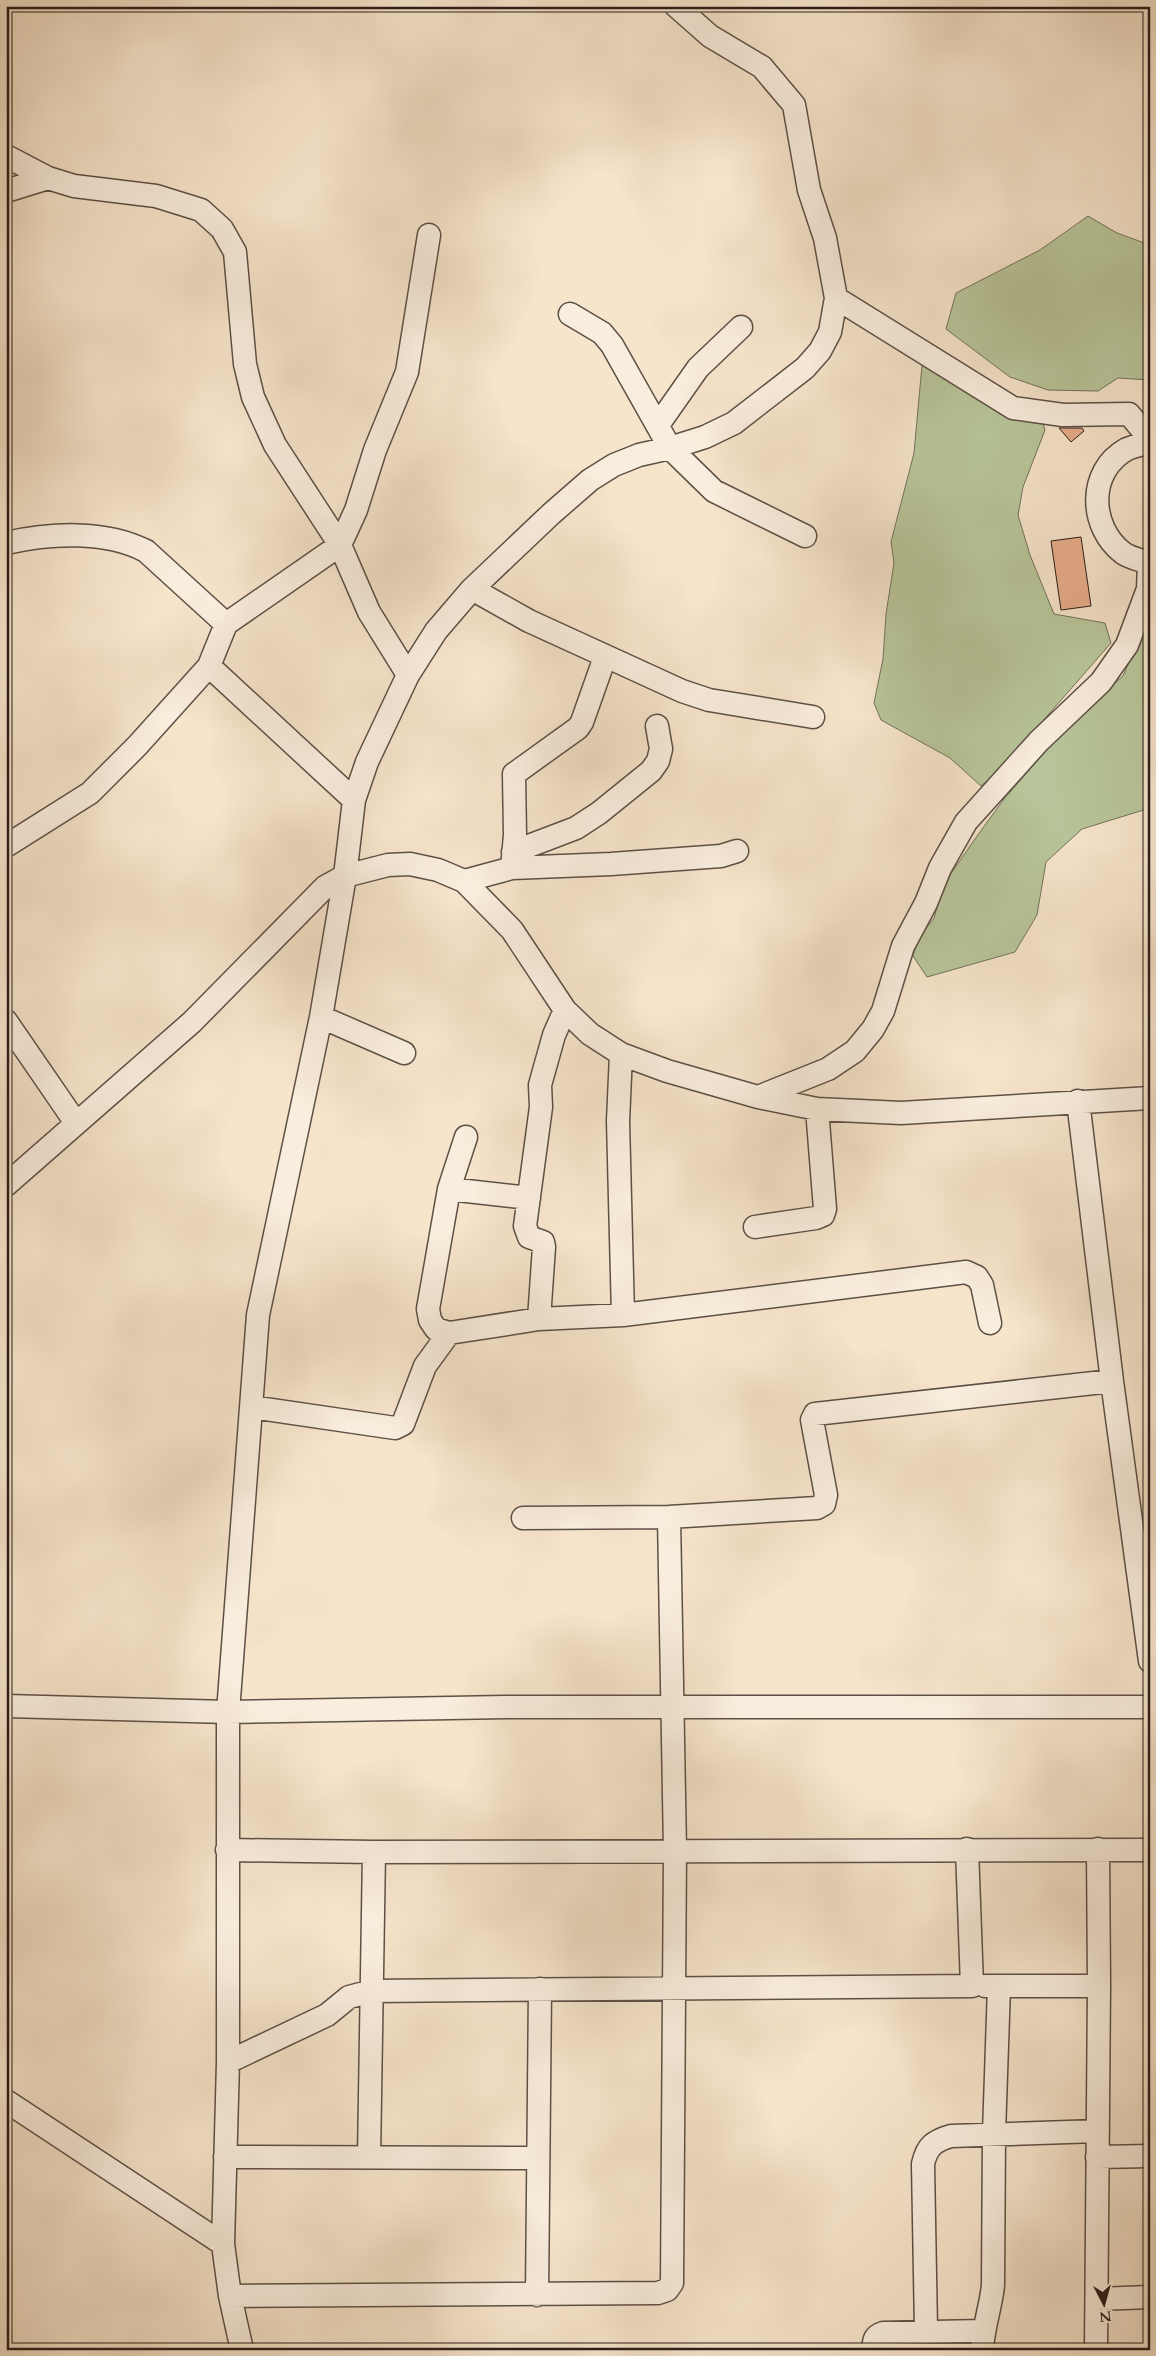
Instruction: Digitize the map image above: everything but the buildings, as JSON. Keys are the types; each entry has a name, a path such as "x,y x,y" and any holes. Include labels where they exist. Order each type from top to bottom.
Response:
{"street":[{"path":"242,2350 230,2296 223,2244 228,2062 228,1712 258,1315 321,1016 345,876 354,800 367,762 408,675 436,631 472,589 550,514 590,480 614,465 631,458 704,437 734,423 805,368 820,351 830,332 836,298 825,238 809,190 794,105 762,67 710,36 676,6"},
{"path":"6,156 48,178 74,186 156,196 201,210 222,229 235,252 245,364 253,397 275,445 340,545 369,612 408,675"},
{"path":"6,190 48,178"},
{"path":"6,846 90,793 137,746 209,666 226,624 340,545 356,510 375,450 407,372 429,235"},
{"path":"758,1097 828,1069 855,1051 874,1029 883,1011 903,946 926,903 940,868 966,822 1039,741 1101,682 1127,645 1148,589 1149,562 1125,554 1106,537 1097,513 1097,488 1108,466 1127,449 1150,440 1128,414 1063,415 1013,408 836,298"},
{"path":"570,314 602,333 612,345 670,448 714,491 805,536"},
{"path":"658,425 698,368 741,327"},
{"path":"6,543 98,536 134,545 146,551 226,624"},
{"path":"472,589 530,621 682,691 709,700 813,717"},
{"path":"513,860 515,835 514,774 578,728 582,722 605,657"},
{"path":"209,666 354,800"},
{"path":"464,881 513,860 576,828 599,813 651,771 658,761 660,749 657,726"},
{"path":"513,860 651,861 721,856 737,851"},
{"path":"6,1185 192,1022 325,887 345,876 388,865 410,864 438,870 464,881 512,930 564,1010 590,1034 621,1054 667,1071 758,1097 817,1109 901,1113 1150,1098"},
{"path":"539,1319 544,1247 543,1242 529,1236 526,1232 541,1107 540,1086 554,1035 564,1010"},
{"path":"321,1016 404,1054"},
{"path":"6,1021 76,1123"},
{"path":"621,1054 618,1121 624,1315"},
{"path":"1078,1101 1112,1381 1150,1661"},
{"path":"755,1226 816,1218 823,1214 825,1209 817,1109"},
{"path":"466,1137 449,1189 428,1309 430,1320 436,1329 448,1333 539,1319 624,1315 966,1272 977,1277 982,1285 990,1323"},
{"path":"449,1189 529,1198"},
{"path":"252,1406 395,1428 403,1424 426,1366 448,1333"},
{"path":"523,1518 669,1517 805,1511 824,1504 826,1495 812,1420 815,1414 1112,1381"},
{"path":"230,2296 658,2293 667,2290 672,2283 675,1851 669,1517"},
{"path":"6,1706 228,1712 672,1706 1150,1707"},
{"path":"967,1849 972,1986"},
{"path":"1096,2350 1099,1986 1098,1849"},
{"path":"227,1850 374,1852 1150,1850"},
{"path":"369,2157 374,1852"},
{"path":"873,2350 874,2339 877,2334 926,2330 982,2340 992,2300 993,2285 994,2134 999,1986"},
{"path":"228,2062 327,2015 348,1996 372,1991 1099,1986"},
{"path":"536,2294 536,2158 540,1989"},
{"path":"6,2101 223,2244"},
{"path":"926,2330 923,2164 926,2149 936,2140 951,2136 1098,2131"},
{"path":"1097,2158 1150,2156"},
{"path":"225,2157 536,2158"},
{"path":"1096,2298 1150,2297"}],"green space":[{"path":"1088,216 1117,233 1150,245 1150,380 1118,378 1098,391 1048,390 1010,377 946,329 956,293 1040,250"},
{"path":"922,365 996,407 1042,420 1045,430 1023,487 1018,515 1030,555 1054,614 1105,623 1111,643 999,771 981,786 950,758 881,720 874,703 883,659 886,614 894,563 891,542 914,453"},
{"path":"1150,615 1150,808 1082,829 1046,862 1037,915 1015,952 927,977 913,956 918,939 934,918 943,885 1004,799 1082,712 1123,676"}]}
